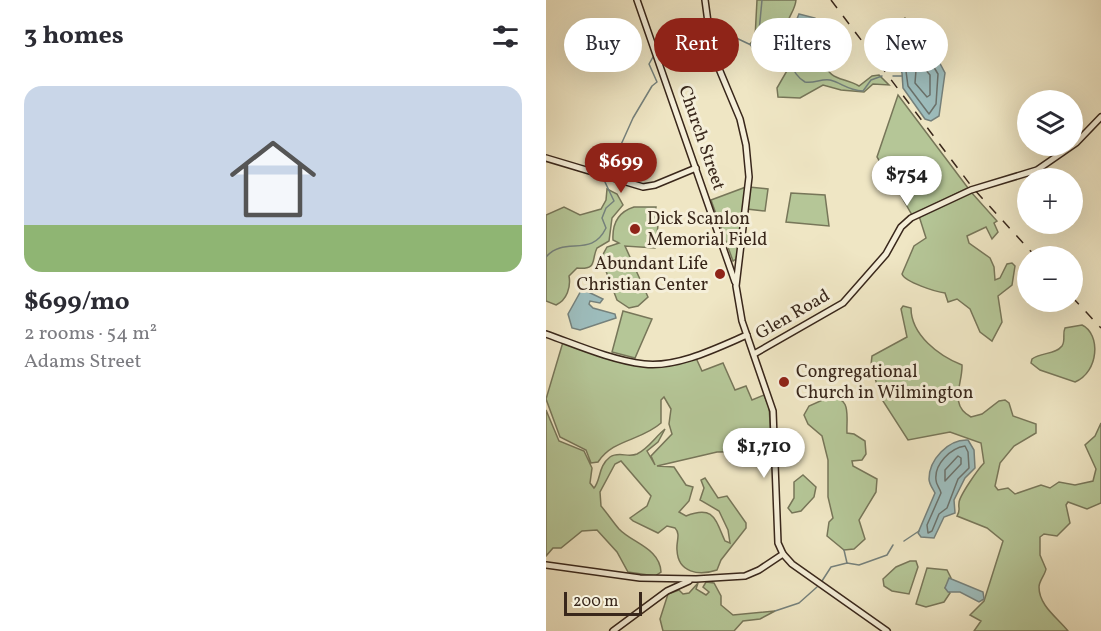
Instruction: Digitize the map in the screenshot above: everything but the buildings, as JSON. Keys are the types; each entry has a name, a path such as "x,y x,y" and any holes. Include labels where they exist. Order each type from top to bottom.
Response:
{"street":[{"name":"Church Street","path":"637,0 730,263 747,335 772,411 776,534 783,554"},
{"path":"705,0 712,52 741,123 746,145 749,177 736,286"},
{"name":"Glen Road","path":"754,354 843,303 886,254 902,227 911,218 971,190 1037,170 1076,143 1101,117"},
{"path":"546,158 643,187 655,185 696,168"},
{"path":"730,263 739,258"},
{"path":"546,334 645,364 687,358 747,335"},
{"path":"546,566 678,582 748,575 783,554 887,631"},
{"path":"613,631 678,582"}],"green space":[{"path":"757,0 796,0 789,18 756,18"},
{"path":"786,72 829,72 837,78 859,86 872,76 879,75 889,85 873,84 864,92 841,90 823,85 800,98 778,97 777,88"},
{"path":"898,95 968,188 912,215 896,187 886,183 883,167 877,157"},
{"path":"746,187 738,250 736,259 733,261 711,200"},
{"path":"749,187 768,189 765,211 747,209"},
{"path":"607,189 617,194 623,205 612,218 609,241 597,248 591,266 577,268 569,276 569,289 563,300 556,305 546,301 546,215 564,207 580,215 601,209 606,200"},
{"path":"971,192 997,221 994,223 998,232 992,239 986,227 967,236 969,243 990,258 994,267 995,280 1000,278 1007,264 1012,263 1015,266 1012,285 998,296 1002,322 992,341 980,332 970,309 957,299 948,302 945,293 928,289 902,274 914,246 926,238 919,216"},
{"path":"791,193 825,195 829,226 786,222"},
{"path":"634,207 656,207 655,217 659,218 655,248 625,246 648,297 638,306 629,308 617,300 601,258 607,247 619,243 613,240 617,219"},
{"path":"903,306 911,308 916,327 928,343 944,356 962,365 958,400 964,412 971,417 982,414 999,401 1005,400 1009,403 1013,416 1036,424 1036,433 1014,446 1000,463 995,486 998,490 1008,488 1015,494 1041,485 1050,488 1059,482 1075,485 1093,481 1096,469 1085,445 1095,436 1101,423 1101,503 1087,509 1068,502 1066,505 1070,523 1057,536 1044,534 1040,537 1040,555 1046,569 1039,585 1040,594 1046,606 1068,631 974,631 981,621 970,615 984,601 1003,541 987,528 957,516 962,494 984,463 981,443 950,432 908,440 881,398 871,365 872,356 907,337 901,309"},
{"path":"623,311 652,319 635,358 612,352"},
{"path":"1082,325 1092,336 1095,353 1089,370 1083,377 1075,382 1040,370 1031,363 1032,359 1056,351 1062,346 1065,328"},
{"path":"563,342 646,367 696,358 702,371 723,363 735,390 746,386 752,400 764,395 769,407 772,451 717,452 657,466 674,467 686,485 693,487 689,501 679,512 686,516 702,512 708,513 716,521 725,541 730,543 728,530 719,511 700,500 704,488 701,480 705,478 718,498 727,496 746,523 746,528 721,560 717,570 703,573 685,568 678,558 678,535 675,528 667,526 658,533 630,518 647,506 651,496 621,461 615,464 600,492 601,506 624,534 656,557 661,572 655,576 628,572 617,552 597,530 582,531 561,548 553,548 546,556 546,410 559,441 584,451 592,468 590,483 594,488 603,465 610,457 637,454 665,429 658,442 647,451 655,465 651,456 672,434 669,424 671,409 664,397 661,400 661,423 619,444 604,454 598,462 591,463 586,450 560,437 546,399"},
{"path":"827,398 841,400 846,408 847,433 854,434 865,441 866,454 862,460 852,461 853,466 877,479 876,492 859,520 865,539 854,549 844,550 827,536 829,522 833,518 828,497 828,460 822,436 808,424 804,415 809,406"},
{"path":"803,475 816,487 814,497 801,511 792,513 788,508 794,498 794,482"},
{"path":"916,561 918,567 909,594 892,591 884,586 883,579 896,567"},
{"path":"927,568 947,570 951,578 945,588 950,593 944,602 926,607 916,604"},
{"path":"706,582 714,583 721,596 721,605 733,615 775,611 760,619 743,621 734,631 663,631 660,619 668,594 679,590 683,594 689,593 698,583 696,589 706,595 709,592 703,587"}],"water":[{"path":"799,14 815,18 797,18"},
{"path":"944,72 939,116 931,121 925,119 903,88 902,73"},
{"path":"582,289 603,299 600,303 590,301 589,304 593,308 615,314 616,318 580,330 572,328 568,314"},
{"path":"968,440 974,450 975,468 965,478 954,500 955,513 944,517 934,538 921,537 918,533 935,493 929,481 932,465 947,447 953,443"},
{"path":"949,578 983,592 984,599 979,602 960,592 948,592 945,588"}],"waterway":[{"path":"739,39 751,45 758,42 762,0"},
{"path":"605,173 605,163 615,158 633,118 652,86 657,82 649,64 653,57"},
{"path":"795,72 805,82 830,80 863,91 871,80 882,76"},
{"path":"893,76 902,76"},
{"path":"546,257 561,248 593,243 600,237 606,228 602,218 606,208 614,201 604,180"},
{"path":"904,541 919,531"},
{"path":"822,581 831,567 847,563 859,565 887,555 893,545"},
{"path":"844,550 847,563"},
{"path":"775,611 799,603 817,587"}],"railway":[{"path":"831,0 972,187 1026,246"},
{"path":"1083,309 1101,328"}],"place":[{"name":"Dick Scanlon Memorial Field","path":"635,229"},
{"name":"Abundant Life Christian Center","path":"720,274"},
{"name":"Congregational Church in Wilmington","path":"784,382"}]}
